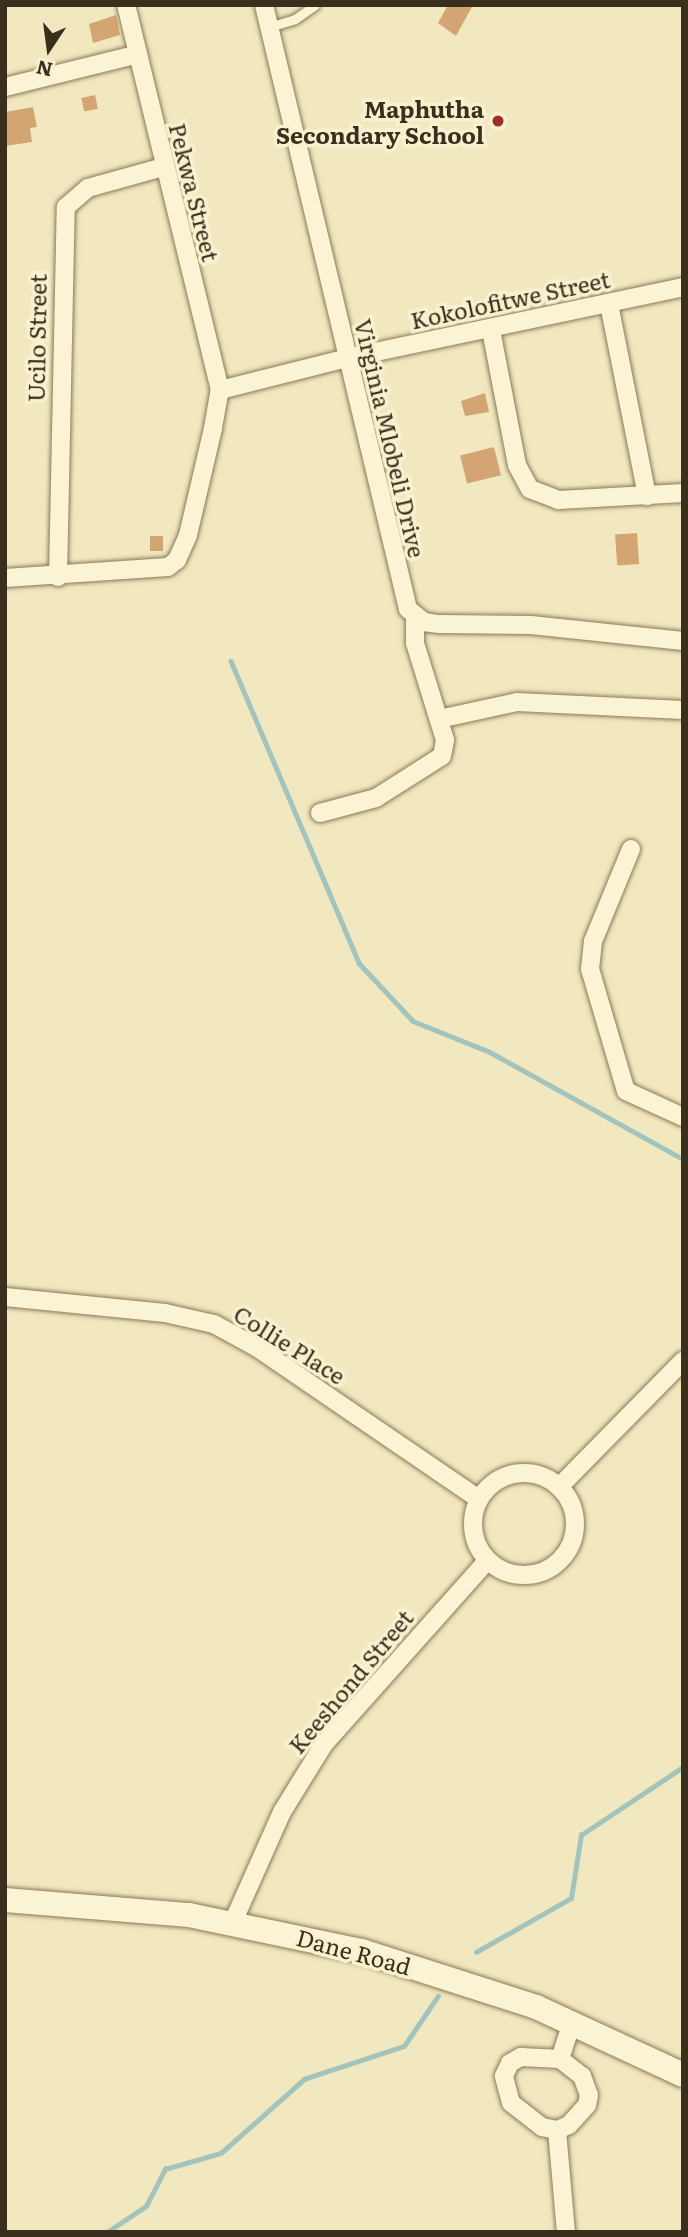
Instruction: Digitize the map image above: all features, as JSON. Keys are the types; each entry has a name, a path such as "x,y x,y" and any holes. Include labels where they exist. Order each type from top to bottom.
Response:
{"street":[{"name":"Pekwa Street","path":"126,5 163,167 220,390"},
{"name":"Virginia Mlobeli Drive","path":"264,5 404,598 415,617 415,643 439,719 445,748 435,762 376,798 320,813"},
{"path":"5,87 138,54"},
{"name":"Ucilo Street","path":"58,577 66,206 88,188 163,167"},
{"name":"Kokolofitwe Street","path":"220,390 347,358 491,330 683,287"},
{"path":"609,304 647,496"},
{"path":"491,330 517,465 530,489 559,499 683,493"},
{"path":"5,578 156,571 177,560 188,535 220,390"},
{"path":"415,617 439,624 531,625 683,641"},
{"path":"439,719 517,702 683,710"},
{"path":"631,849 593,942 590,969 626,1091 683,1118"},
{"name":"Collie Place","path":"5,1297 165,1313 214,1324 256,1347 479,1499"},
{"path":"559,1487 683,1361"},
{"path":"523,1473 559,1487 568,1499 575,1527 569,1548 555,1564 521,1574 488,1560 473,1524 479,1499 497,1480 523,1473"},
{"name":"Keeshond Street","path":"233,1922 282,1812 324,1744 488,1560"},
{"name":"Dane Road","path":"5,1900 107,1906 233,1922 374,1954 572,2022 683,2075"},
{"path":"560,2059 572,2022"},
{"path":"514,2059 560,2059 582,2076 589,2095 580,2115 557,2130 517,2111 504,2084 514,2059"},
{"path":"557,2130 566,2232"}],"lane":[{"path":"269,27 295,19 315,5"}],"building":[{"path":"448,5 473,5 456,36 438,23"},
{"path":"116,15 120,35 93,43 89,24"},
{"path":"95,95 98,109 84,112 81,98"},
{"path":"33,107 37,127 30,128 32,142 5,146 5,112"},
{"path":"485,393 489,412 465,416 461,401"},
{"path":"494,447 501,475 467,484 460,455"},
{"path":"637,533 639,564 617,565 615,535"},
{"path":"150,536 163,536 163,551 150,551"}],"waterway":[{"path":"231,661 359,963 413,1021 490,1052 683,1159"},
{"path":"476,1952 571,1898 581,1835 683,1767"},
{"path":"107,2232 146,2206 165,2169 221,2153 304,2079 404,2046 438,1996"}],"place":[{"name":"Maphutha Secondary School","path":"498,121"}]}
